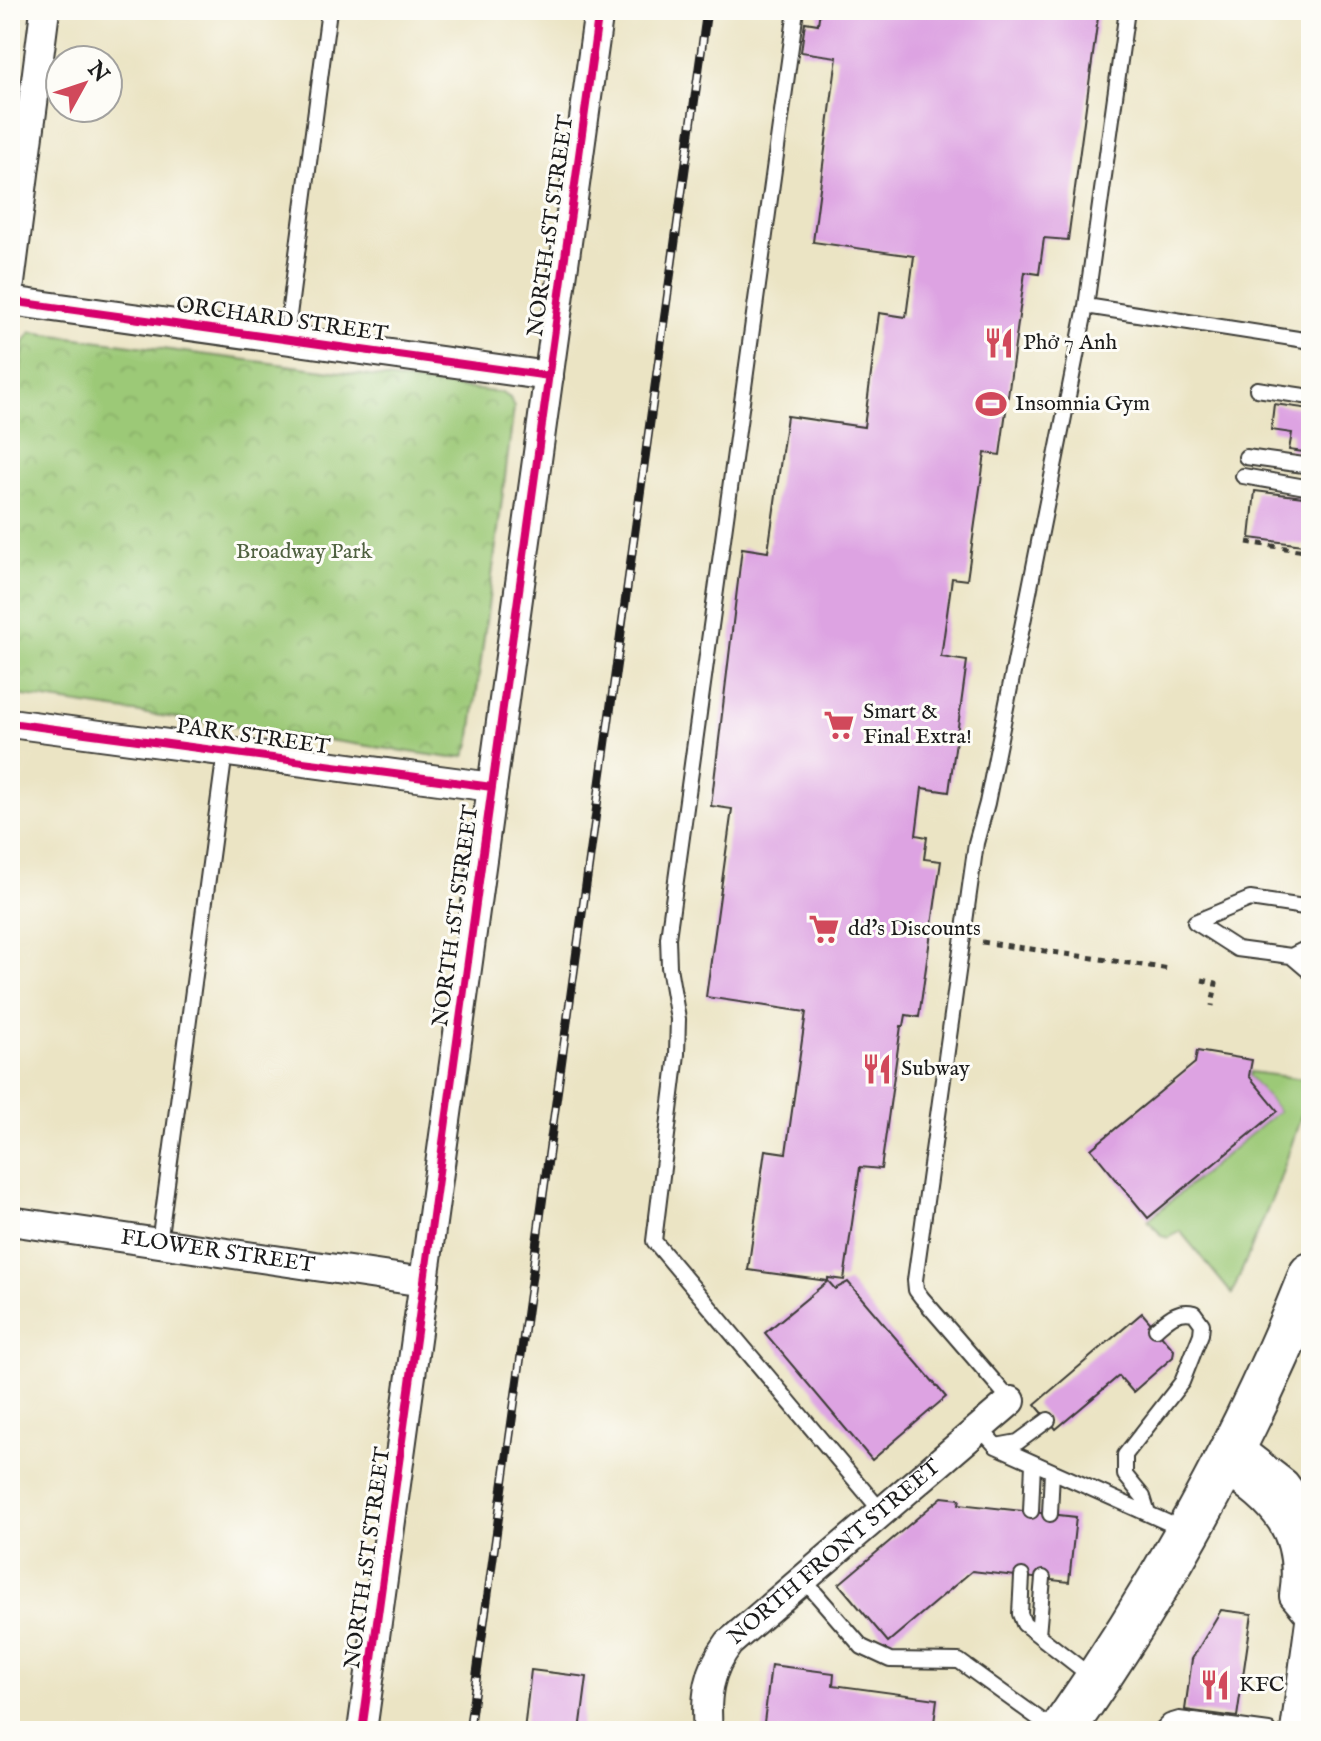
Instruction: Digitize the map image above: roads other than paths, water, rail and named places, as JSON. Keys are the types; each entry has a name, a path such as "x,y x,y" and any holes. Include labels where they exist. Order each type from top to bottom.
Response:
{"main road":[{"path":"1059,1731 1096,1681 1188,1533 1230,1458 1257,1403 1311,1275"}],"street":[{"path":"10,283 45,10"},
{"name":"NORTH 1ST STREET","path":"362,1731 599,10"},
{"name":"ORCHARD STREET","path":"10,301 549,376"},
{"name":"PARK STREET","path":"10,723 492,787"},
{"name":"FLOWER STREET","path":"10,1221 424,1282"},
{"name":"NORTH FRONT STREET","path":"708,1731 710,1676 717,1659 741,1630 882,1512 988,1437 1011,1401"},
{"path":"1230,1458 1272,1473 1302,1494 1311,1519"},
{"path":"1230,1458 1273,1510 1288,1532 1297,1554 1294,1596 1310,1615 1295,1731"}],"lane":[{"path":"286,338 329,10"},
{"path":"796,10 668,938 669,967 678,1019 677,1054 654,1241 882,1512"},
{"path":"1011,1401 922,1298 916,1290 915,1280 976,843 987,803 1086,306 1127,10"},
{"path":"1086,306 1311,341"},
{"path":"1257,389 1311,397"},
{"path":"1246,457 1311,466"},
{"path":"1243,476 1311,488"},
{"path":"159,1243 225,752"},
{"path":"1311,908 1250,899 1195,922 1237,949 1291,956 1311,973"},
{"path":"1291,956 1311,949"},
{"path":"1148,1513 1143,1497 1127,1479 1123,1465 1125,1455 1182,1382 1202,1324 1194,1313 1183,1311 1156,1329"},
{"path":"988,1437 1018,1442 1048,1420"},
{"path":"988,1437 1033,1463 1188,1533"},
{"path":"1031,1511 1033,1463"},
{"path":"1050,1514 1052,1471"},
{"path":"1022,1576 1021,1617 1026,1626 1096,1681"},
{"path":"1038,1635 1043,1578"},
{"path":"803,1579 862,1647 890,1660 959,1661 1059,1731"},
{"path":"1160,1731 1169,1722 1179,1719 1269,1731"}],"railway":[{"path":"469,1731 707,10"}],"place":[{"name":"Phở 7 Anh","path":"999,343"},
{"name":"Insomnia Gym","path":"991,404"},
{"name":"Smart & Final Extra!","path":"839,725"},
{"name":"dd's Discounts","path":"824,929"},
{"name":"Subway","path":"877,1069"},
{"name":"KFC","path":"1215,1685"}],"park label":[{"name":"Broadway Park","path":"304,552"}]}
